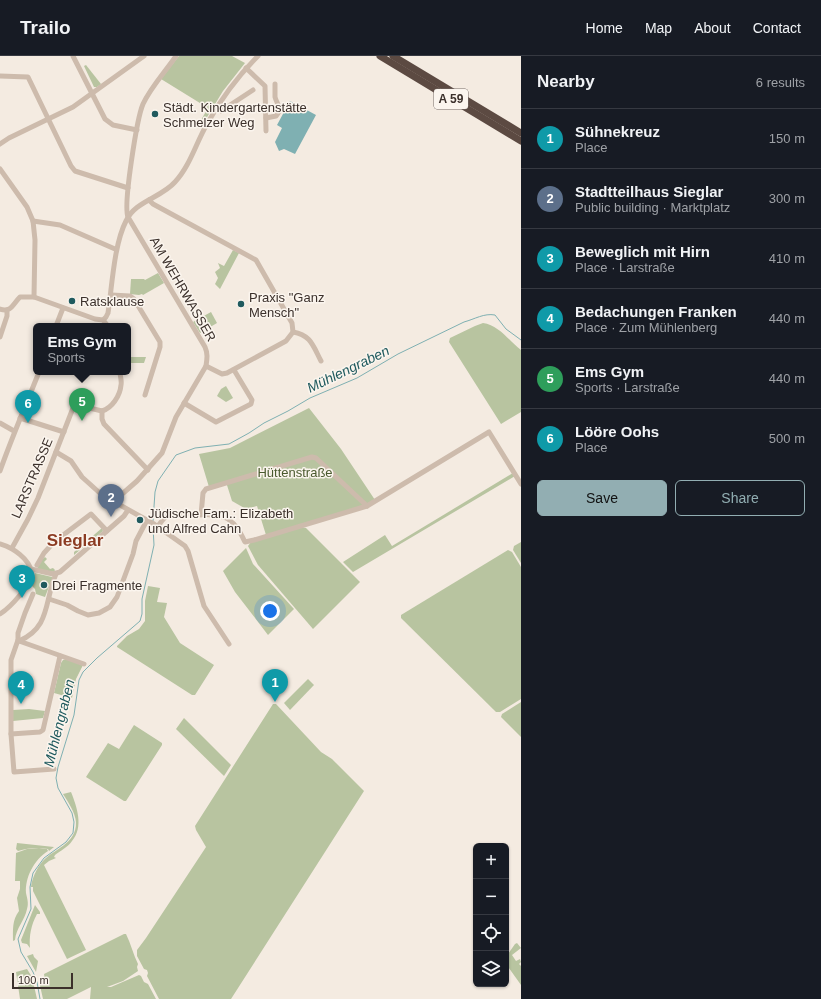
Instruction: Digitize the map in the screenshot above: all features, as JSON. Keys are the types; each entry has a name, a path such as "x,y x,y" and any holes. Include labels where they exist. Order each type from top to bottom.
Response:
{"highway":[{"name":"A 59","path":"380,56 521,141"},
{"name":"A 59","path":"393,56 521,133"}],"street":[{"path":"73,56 103,115 109,122 114,125 137,130"},
{"path":"0,144 8,138 73,107 144,56"},
{"path":"128,217 126,209 128,188 137,130 143,104 176,56"},
{"path":"0,309 6,310 13,307 20,297 34,297 99,321 103,320 108,313 120,238 128,217 135,209 169,187 180,175 216,109 232,85 258,56"},
{"path":"246,68 264,86 266,131"},
{"path":"0,76 28,77 71,166 75,171 128,188"},
{"path":"266,118 276,116 279,111 279,106 276,99 275,84"},
{"path":"216,109 220,111 253,90"},
{"path":"0,169 27,207 33,221 35,240 34,297"},
{"path":"113,502 148,470 162,453 176,416 206,366 222,374 227,373 283,343 293,332 292,323 256,260 153,204 149,200"},
{"name":"AM WEHRWASSER","path":"128,217 205,347 207,357 206,366"},
{"path":"33,221 60,224 115,249"},
{"path":"111,295 130,296 134,299 160,342 160,347 145,395"},
{"path":"57,323 63,308"},
{"path":"0,337 7,316 6,310"},
{"path":"293,332 302,334 309,338 322,361"},
{"path":"184,403 216,422 251,404 252,400 234,370"},
{"path":"0,470 14,431 38,375"},
{"path":"120,375 121,383 119,392 113,404 102,411 102,419 104,424 148,470"},
{"name":"LARSTRASSE","path":"12,548 28,519 74,407 77,405 102,411"},
{"path":"20,418 64,432"},
{"path":"0,423 14,431"},
{"path":"49,599 67,605 88,615 99,613 110,607 117,597 133,554 136,541 152,523 172,514 220,516 234,524 245,542 367,506 490,432 521,484"},
{"path":"56,452 68,458 88,483 102,495 152,523 187,549 204,606 229,644"},
{"path":"201,515 203,493 206,489 312,457 316,458 367,506"},
{"path":"19,640 29,636 38,629 42,621 56,574 124,516 128,510"},
{"path":"37,565 49,547 91,514 107,531"},
{"path":"0,544 12,548 22,557 31,569 31,578 28,584 0,614"},
{"path":"31,569 49,574 56,574"},
{"path":"33,594 18,633 19,640 10,660 11,734 14,772 54,769"},
{"path":"19,640 40,650 84,664"},
{"path":"11,734 40,732 43,730 60,656"}],"green space":[{"path":"179,56 232,56 245,63 223,91 204,122 201,120 208,108 161,79"},
{"path":"86,65 101,84 97,87 94,87 84,66"},
{"path":"233,250 239,253 220,289 215,284 218,278 215,272 220,268 218,263 224,266"},
{"path":"158,273 164,283 143,295 130,294 131,279 145,280"},
{"path":"211,312 217,323 200,333 193,322"},
{"path":"483,323 489,324 499,330 521,350 521,412 501,424 449,342 450,338"},
{"path":"131,357 146,357 144,363 131,363"},
{"path":"226,386 233,398 226,402 217,396 221,389"},
{"name":"Hüttenstraße","path":"309,408 341,449 375,500 360,507 266,535 257,506 246,509 232,501 226,482 209,487 199,454 230,448"},
{"path":"513,473 515,476 353,572 343,562 385,535 392,546"},
{"path":"301,527 306,528 360,582 313,629 258,565 248,546 251,542"},
{"path":"102,528 103,531 74,555 74,552"},
{"path":"521,542 521,563 513,550 514,546"},
{"path":"246,548 253,564 294,609 268,635 235,592 223,571"},
{"path":"508,550 512,552 521,567 521,699 500,712 496,712 401,618 401,615"},
{"path":"45,557 47,559 44,562 50,569 53,568 55,570 54,572 37,569 40,561"},
{"path":"35,573 52,577 45,597 36,594 35,589 32,586"},
{"path":"148,586 160,588 157,602 167,603 164,617 180,643 214,665 195,695 192,695 117,647 127,636 139,629 145,621 145,601"},
{"path":"66,659 83,665 76,679 72,698 54,693 61,663"},
{"path":"308,679 314,685 290,710 284,703"},
{"path":"521,702 521,737 501,717 502,714"},
{"path":"273,704 276,704 321,752 332,759 364,791 231,999 159,999 147,976 147,970 144,969 137,956 137,950 206,847 195,826"},
{"path":"29,709 45,711 43,718 13,721 13,710"},
{"path":"184,718 231,765 224,776 176,729"},
{"path":"134,725 162,743 162,745 126,801 124,801 86,777 108,743 119,749"},
{"path":"71,792 77,810 79,823 78,830 72,841 55,855 54,857 56,858 44,865 86,950 67,959 33,891 33,887 31,887 35,874 42,862 69,841 73,836 76,822 71,807 63,794"},
{"path":"17,843 54,847 49,851 48,849 36,848 18,851 16,849"},
{"path":"27,849 47,849 48,851 31,869 26,887 28,907 15,940 13,941 14,922 19,911 17,898 20,889 20,881 15,881 16,853"},
{"path":"35,905 40,914 37,914 32,926 30,948 27,944 22,943 21,940"},
{"path":"126,934 138,964 138,971 123,981 107,987 111,987 139,975 144,982 148,984 156,999 90,999 91,987 67,999 43,999 39,981 45,980 44,974"},
{"path":"517,943 521,948 512,955 516,961 520,959 521,962 519,964 521,966 521,985 509,968 509,953"},
{"path":"33,954 38,961 36,972 27,956"},
{"path":"27,969 32,977 37,999 20,999 16,972"}],"water":[{"path":"290,101 316,115 295,154 284,149 279,151 275,142 282,128 277,125"}],"waterway":[{"name":"Mühlengraben","path":"153,521 155,492 158,481 176,455 195,448 229,444 310,398 357,378 398,354 464,322 487,315 495,315 506,329 521,340"},
{"name":"Mühlengraben","path":"40,999 37,982 21,952 18,939 31,909 30,887 33,873 44,858 66,842 73,833 74,822 72,813 58,788 56,778 58,767 74,715 79,680 83,672 140,621 142,614 142,599 154,545 153,527"}],"place":[{"name":"Städt. Kindergartenstätte Schmelzer Weg","path":"155,114"},
{"name":"Ratsklause","path":"72,301"},
{"name":"Praxis \"Ganz Mensch\"","path":"241,304"},
{"name":"Ems Gym","path":"82,421"},
{"name":"Lööre Oohs","path":"28,423"},
{"name":"Stadtteilhaus Sieglar","path":"111,517"},
{"name":"Jüdische Fam.: Elizabeth und Alfred Cahn","path":"140,520"},
{"name":"Drei Fragmente","path":"44,585"},
{"name":"Beweglich mit Hirn","path":"22,598"},
{"name":"Sühnekreuz","path":"275,702"},
{"name":"Bedachungen Franken","path":"21,704"}],"district":[{"name":"Sieglar","path":"75,540"}]}
